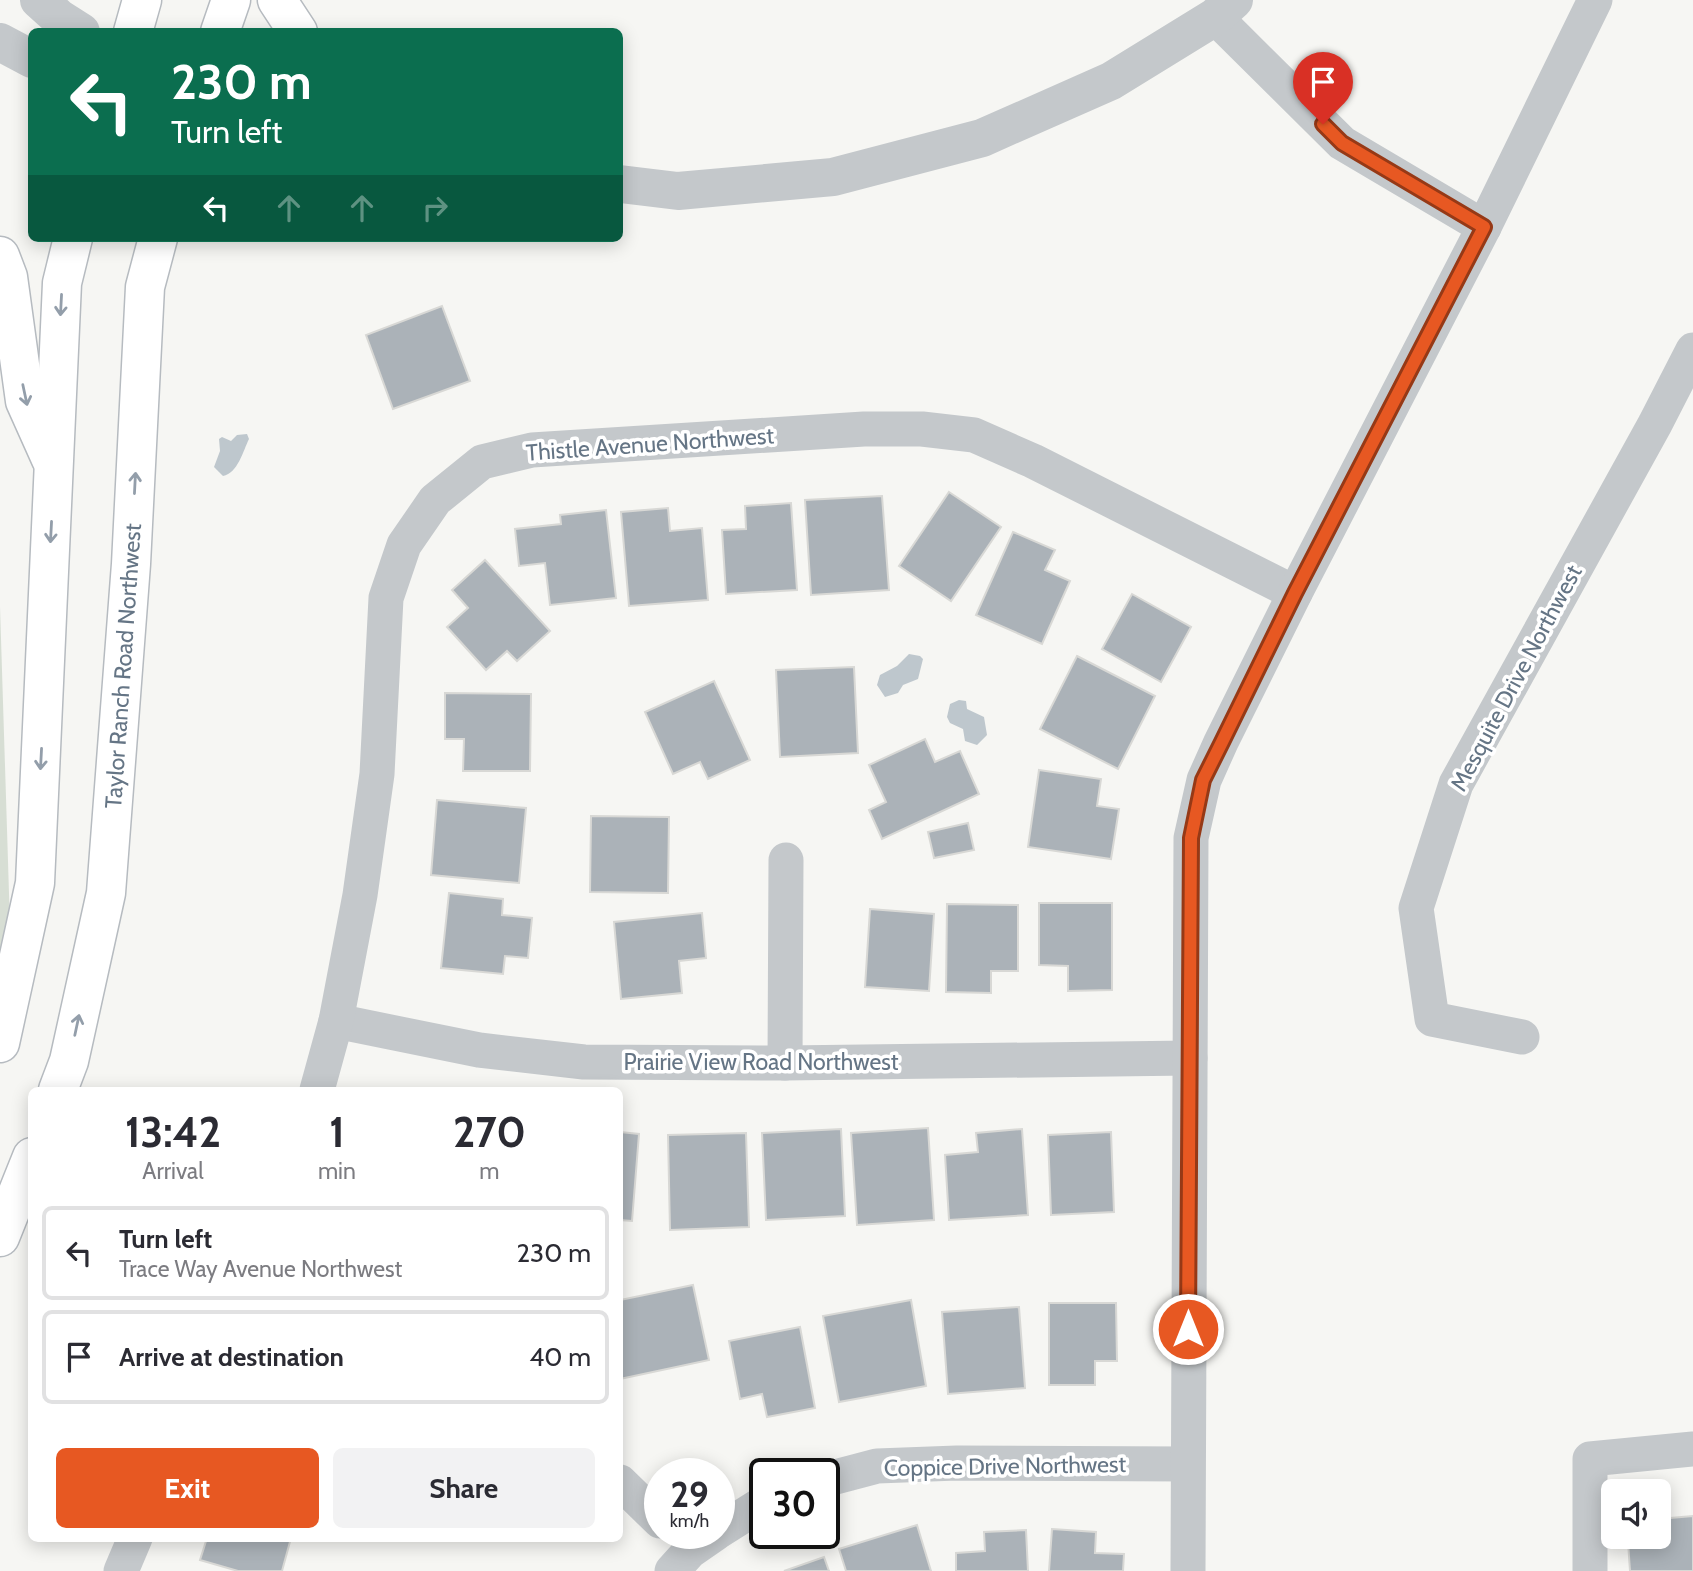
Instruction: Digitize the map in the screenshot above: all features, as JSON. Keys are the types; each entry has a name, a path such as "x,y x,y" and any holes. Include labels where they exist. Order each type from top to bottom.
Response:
{"main road":[{"path":"135,28 142,0"},
{"path":"221,28 231,0"},
{"path":"277,0 295,28"},
{"path":"0,1043 35,883 62,283 72,242"},
{"name":"Taylor Ranch Road Northwest","path":"59,1087 69,1060 106,893 131,564 145,287 157,242"},
{"path":"145,287 178,242"},
{"path":"0,256 8,277 25,401 54,466"},
{"path":"0,1237 28,1167"}],"street":[{"path":"39,0 74,28"},
{"path":"1188,1571 1191,838 1203,780 1295,593 1484,227 1595,0"},
{"path":"623,184 678,191 833,177 982,138 1111,81 1225,9 1342,143 1484,227"},
{"path":"0,43 28,57"},
{"name":"Mesquite Drive Northwest","path":"1522,1037 1432,1019 1416,908 1456,784 1655,425 1693,350"},
{"name":"Thistle Avenue Northwest","path":"318,1087 336,1021 360,895 377,774 386,598 404,545 435,500 482,462 532,450 864,429 922,429 974,435 1033,461 1295,593"},
{"path":"785,1063 786,860"},
{"name":"Prairie View Road Northwest","path":"336,1021 479,1050 584,1062 785,1063 1190,1058"},
{"path":"1590,1571 1590,1459 1693,1449"},
{"name":"Coppice Drive Northwest","path":"840,1476 877,1466 957,1463 1187,1464"},
{"path":"623,1485 644,1505"},
{"path":"121,1571 133,1542"}],"shaded area":[{"path":"247,434 249,439 239,461 233,471 223,476 214,467 220,451 219,439 222,437 231,441 237,435"},
{"path":"0,607 12,988 0,1021"},
{"path":"909,654 923,659 918,679 903,685 898,693 885,697 877,685 880,675 897,666"},
{"path":"959,700 966,701 967,709 984,717 987,735 977,745 965,741 963,729 950,723 947,717 950,704"}],"building":[{"path":"442,306 470,381 393,409 366,335"},
{"path":"949,492 1001,527 951,601 899,566"},
{"path":"882,496 889,590 811,595 805,500"},
{"path":"791,503 797,590 726,594 722,530 746,529 745,506"},
{"path":"668,508 670,531 702,528 708,600 629,606 621,512"},
{"path":"606,510 616,598 550,605 545,563 519,566 515,529 561,524 560,515"},
{"path":"1013,532 1055,550 1045,570 1070,581 1042,644 976,615"},
{"path":"485,560 550,631 517,661 507,651 486,670 447,627 468,608 452,590"},
{"path":"1132,594 1191,627 1161,682 1102,649"},
{"path":"1077,656 1155,696 1118,769 1040,729"},
{"path":"854,667 858,753 780,757 776,670"},
{"path":"714,681 750,760 708,779 700,762 673,774 645,712"},
{"path":"445,693 531,694 530,771 463,771 464,739 445,739"},
{"path":"925,739 935,762 960,751 979,794 882,839 869,810 886,802 869,765"},
{"path":"1039,770 1101,779 1097,806 1119,809 1111,859 1028,847"},
{"path":"437,800 526,808 519,883 431,875"},
{"path":"591,816 669,817 668,893 590,892"},
{"path":"968,823 974,850 934,858 928,832"},
{"path":"449,893 503,899 502,915 532,918 528,958 505,956 503,974 441,968"},
{"path":"1039,903 1112,903 1112,990 1068,991 1068,966 1039,965"},
{"path":"947,904 1018,905 1018,971 991,971 991,993 946,992"},
{"path":"870,909 934,914 929,991 865,987"},
{"path":"702,913 706,958 679,961 682,993 621,999 614,922"},
{"path":"928,1128 934,1220 857,1225 851,1133"},
{"path":"841,1129 845,1216 766,1220 762,1133"},
{"path":"1022,1129 1028,1215 949,1220 945,1155 978,1152 976,1133"},
{"path":"623,1132 639,1134 632,1221 623,1220"},
{"path":"1111,1132 1114,1212 1051,1215 1048,1135"},
{"path":"746,1133 749,1227 670,1230 668,1135"},
{"path":"693,1285 709,1360 623,1378 623,1299"},
{"path":"911,1300 926,1386 839,1402 823,1316"},
{"path":"1049,1303 1116,1303 1117,1361 1095,1361 1095,1385 1049,1385"},
{"path":"1019,1307 1025,1388 948,1394 942,1312"},
{"path":"800,1327 815,1408 767,1417 762,1394 740,1399 729,1341"},
{"path":"1693,1516 1693,1571 1630,1571 1628,1549 1671,1549 1671,1518"},
{"path":"917,1525 931,1571 846,1571 840,1549"},
{"path":"1052,1529 1096,1532 1095,1553 1124,1554 1123,1571 1049,1571"},
{"path":"1026,1530 1028,1571 956,1571 956,1553 985,1551 984,1532"},
{"path":"206,1542 290,1542 282,1571 238,1571 200,1560"},
{"path":"824,1557 829,1571 784,1571"}],"route":[{"path":"1188,1329 1191,838 1203,780 1295,593 1484,227 1342,143 1323,124"}]}
